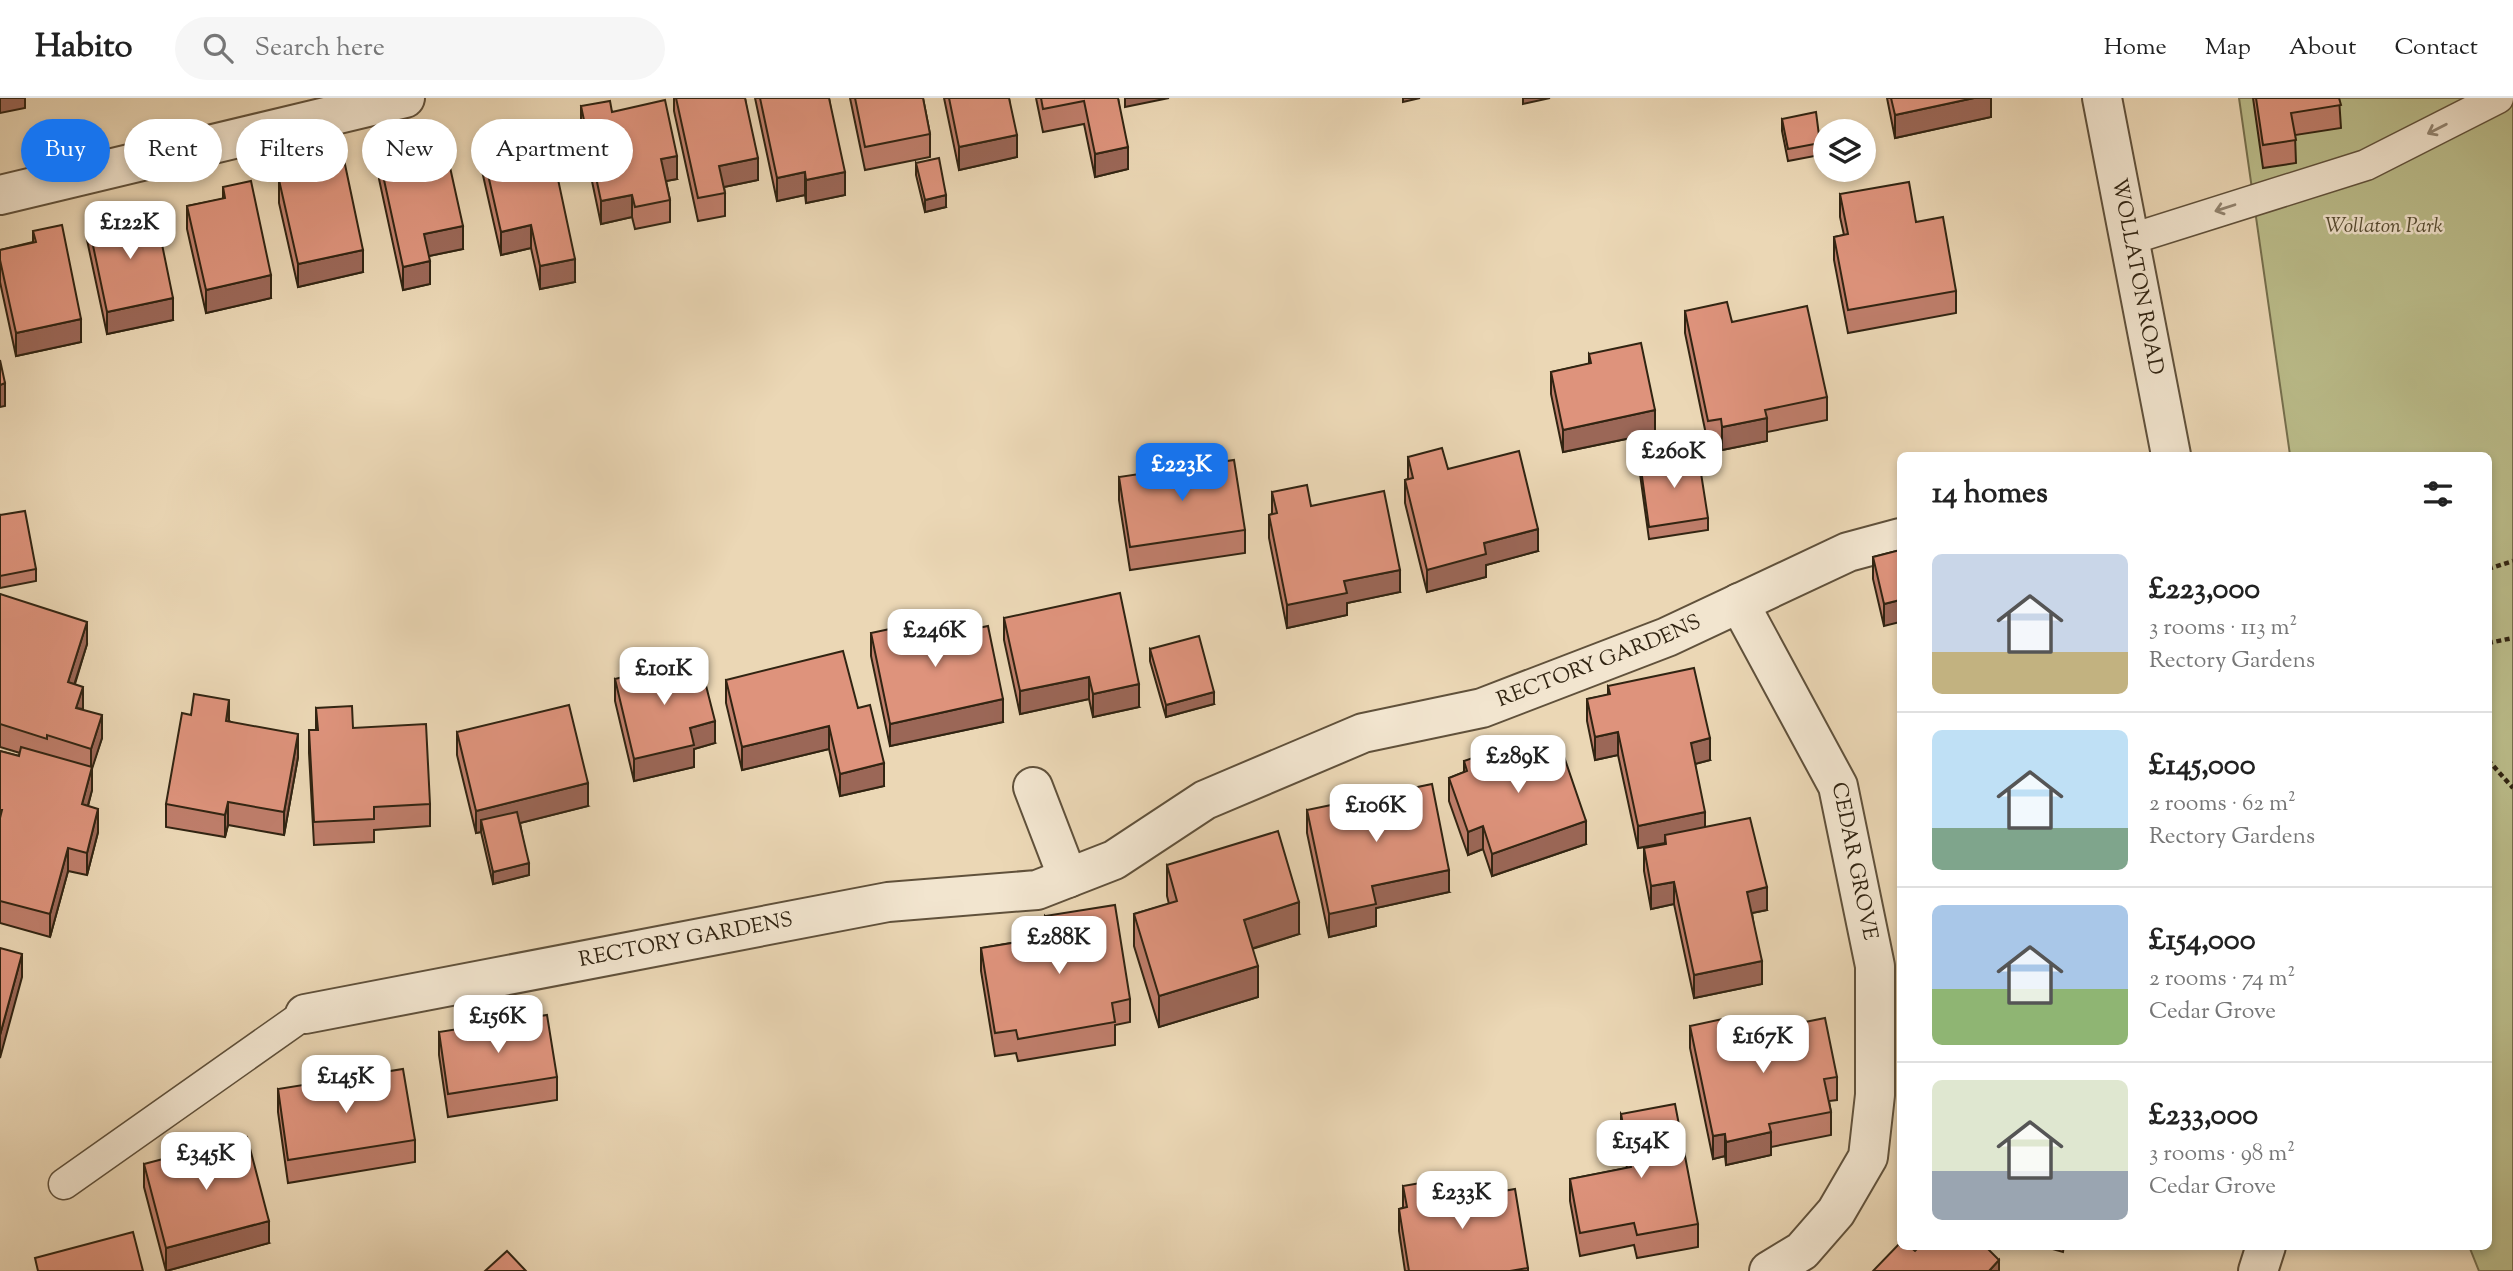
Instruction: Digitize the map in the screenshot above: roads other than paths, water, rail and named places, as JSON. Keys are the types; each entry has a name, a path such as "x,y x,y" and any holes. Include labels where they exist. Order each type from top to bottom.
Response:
{"street":[{"path":"0,195 405,98"},
{"name":"WOLLATON ROAD","path":"2102,98 2170,452"},
{"name":"RECTORY GARDENS","path":"304,1014 888,902 1037,890 1114,860 1205,800 1363,733 1482,708 1667,637 1848,552 1897,539"},
{"name":"CEDAR GROVE","path":"1739,603 1838,786 1875,966 1875,1095 1868,1157 1836,1212 1802,1251 1769,1271"},
{"path":"1033,787 1068,878"},
{"path":"2258,1271 2265,1250"}],"lane":[{"path":"2128,240 2366,166 2498,98"},
{"path":"65,1184 304,1014"}],"park label":[{"name":"Wollaton Park","path":"2384,227"}]}
